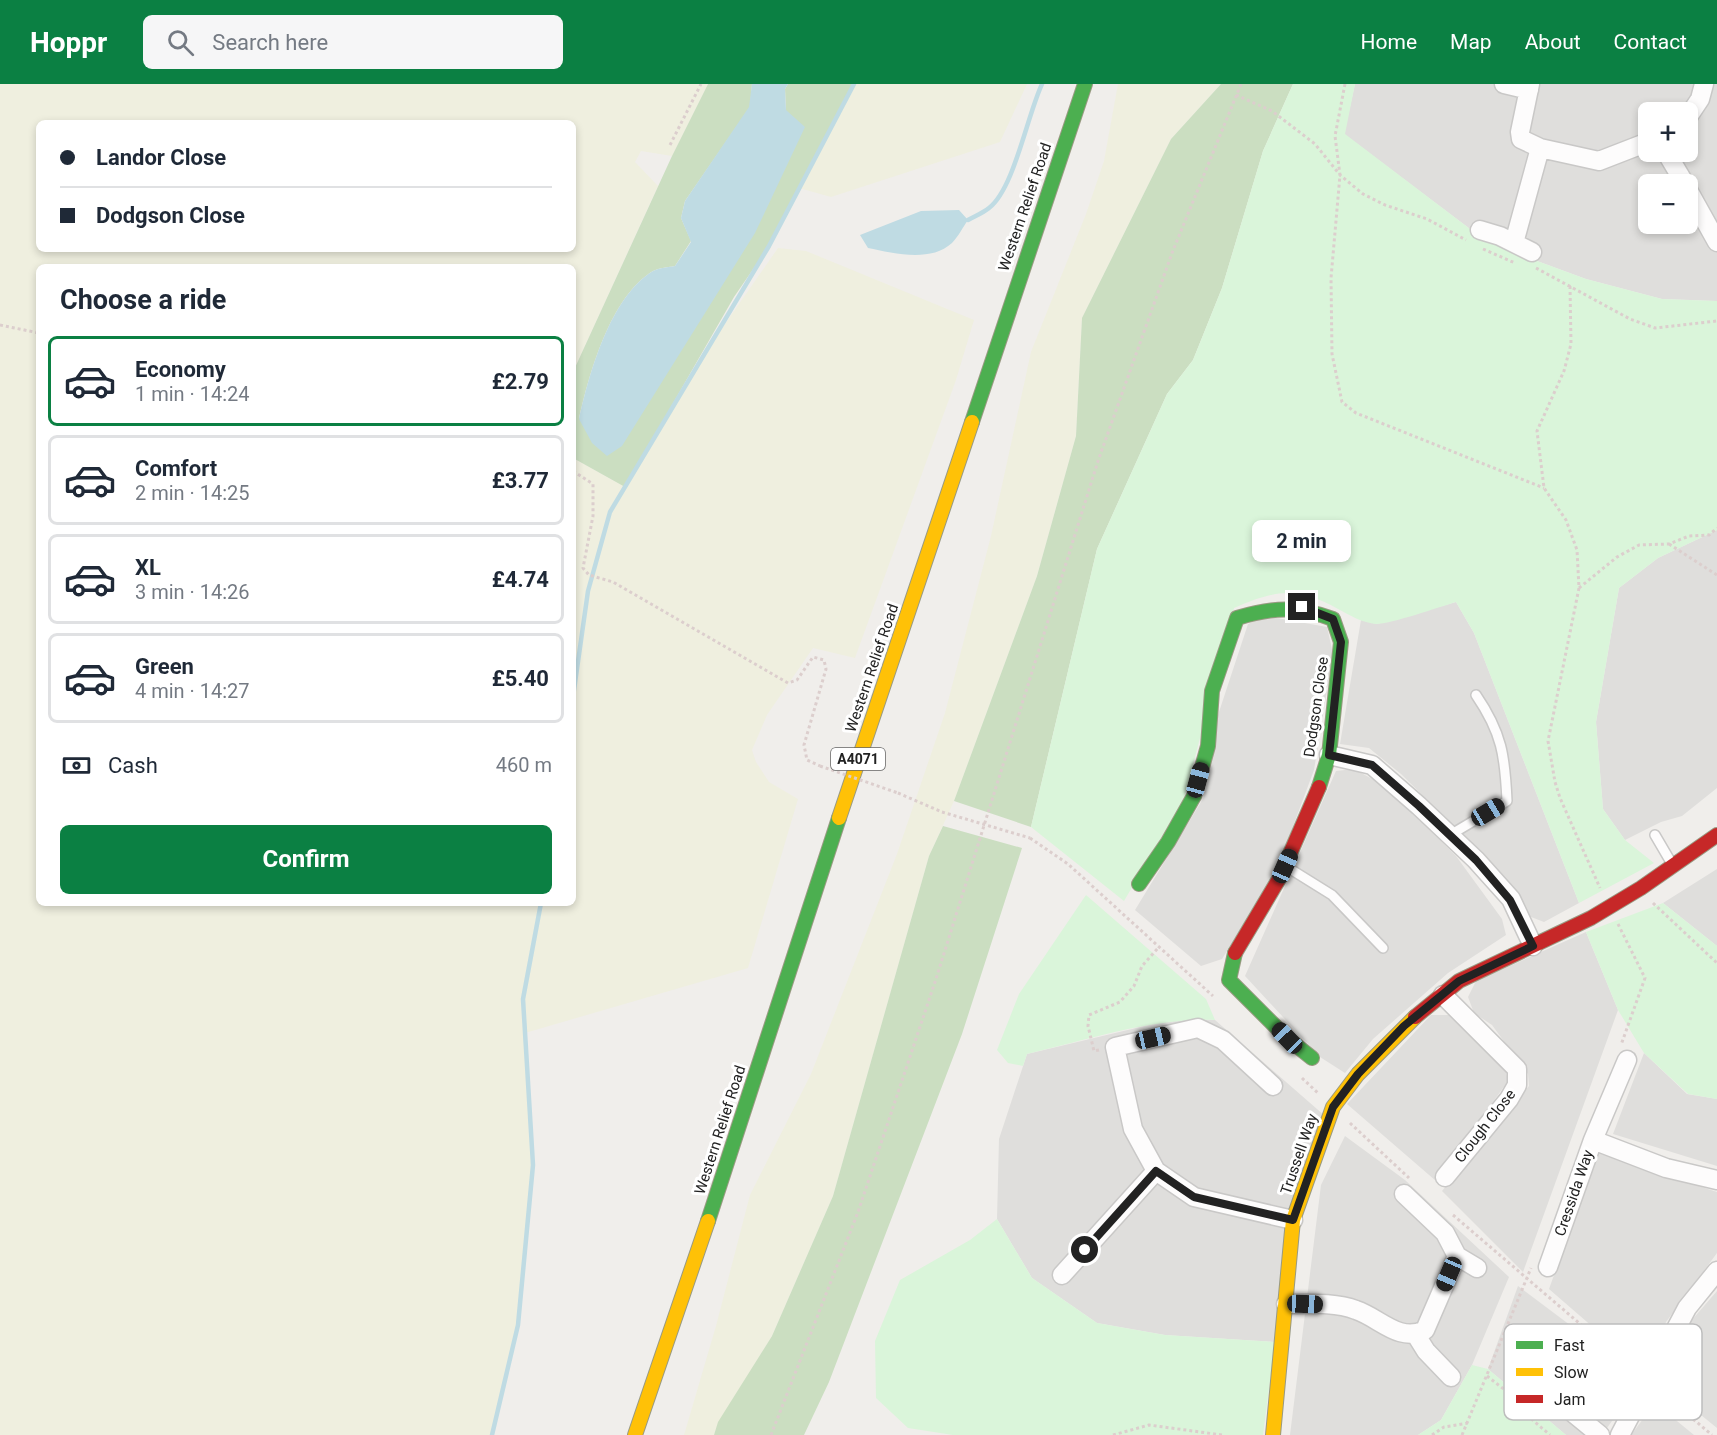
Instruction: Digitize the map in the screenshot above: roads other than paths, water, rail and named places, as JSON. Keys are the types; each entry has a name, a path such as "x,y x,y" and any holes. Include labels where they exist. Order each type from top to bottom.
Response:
{"main road":[{"name":"Western Relief Road","path":"635,1435 687,1286 841,810 1085,84"},
{"name":"Dodgson Close","path":"1138,884 1168,842 1194,796 1208,746 1212,691 1237,618 1272,606 1302,607 1333,619 1341,642 1329,755 1315,798 1285,866 1233,957 1229,981 1287,1038 1312,1058"},
{"name":"Trussell Way","path":"1273,1435 1293,1220 1333,1107 1358,1074 1381,1050 1459,981 1610,907 1673,867 1717,835"}],"street":[{"path":"1504,84 1529,87 1521,139 1540,148 1599,161 1638,146"},
{"path":"1698,102 1704,84"},
{"path":"1514,243 1540,148"},
{"path":"1698,208 1717,242"},
{"path":"1480,230 1514,243 1526,261"},
{"path":"1329,755 1372,765 1450,836 1510,900 1533,946"},
{"name":"Clough Close","path":"1443,994 1517,1069 1517,1085 1509,1099 1446,1177"},
{"path":"1273,1086 1223,1040 1198,1028 1115,1047 1133,1129 1156,1171 1194,1197 1293,1220"},
{"path":"1593,1140 1624,1053"},
{"name":"Cressida Way","path":"1540,1267 1593,1140 1666,1168 1717,1180"},
{"path":"1062,1275 1156,1171"},
{"path":"1410,1189 1445,1233 1457,1256 1477,1268"},
{"path":"1286,1304 1325,1305 1356,1310 1398,1333 1416,1335 1425,1330 1457,1256"},
{"path":"1679,1324 1687,1308 1717,1271"},
{"path":"1416,1335 1425,1351 1451,1377"},
{"path":"1582,1420 1600,1435"},
{"path":"1620,1435 1629,1420"}],"lane":[{"path":"1450,836 1507,801 1502,744 1493,719 1476,695"},
{"path":"1655,835 1673,867"},
{"path":"1285,866 1332,895 1383,948"}],"water":[{"path":"752,84 788,84 785,89 786,110 805,127 755,233 622,446 607,456 592,443 579,419 595,359 613,317 638,283 653,271 675,266 691,242 681,218 685,201 749,107"},
{"path":"959,210 968,220 952,243 933,253 911,255 868,248 860,235 921,211"}],"waterway":[{"path":"576,676 588,591 610,512 769,246 854,84"},
{"path":"968,220 989,208 998,199 1006,185 1042,84"},
{"path":"492,1435 518,1325 533,1165 523,999 540,906"}]}
